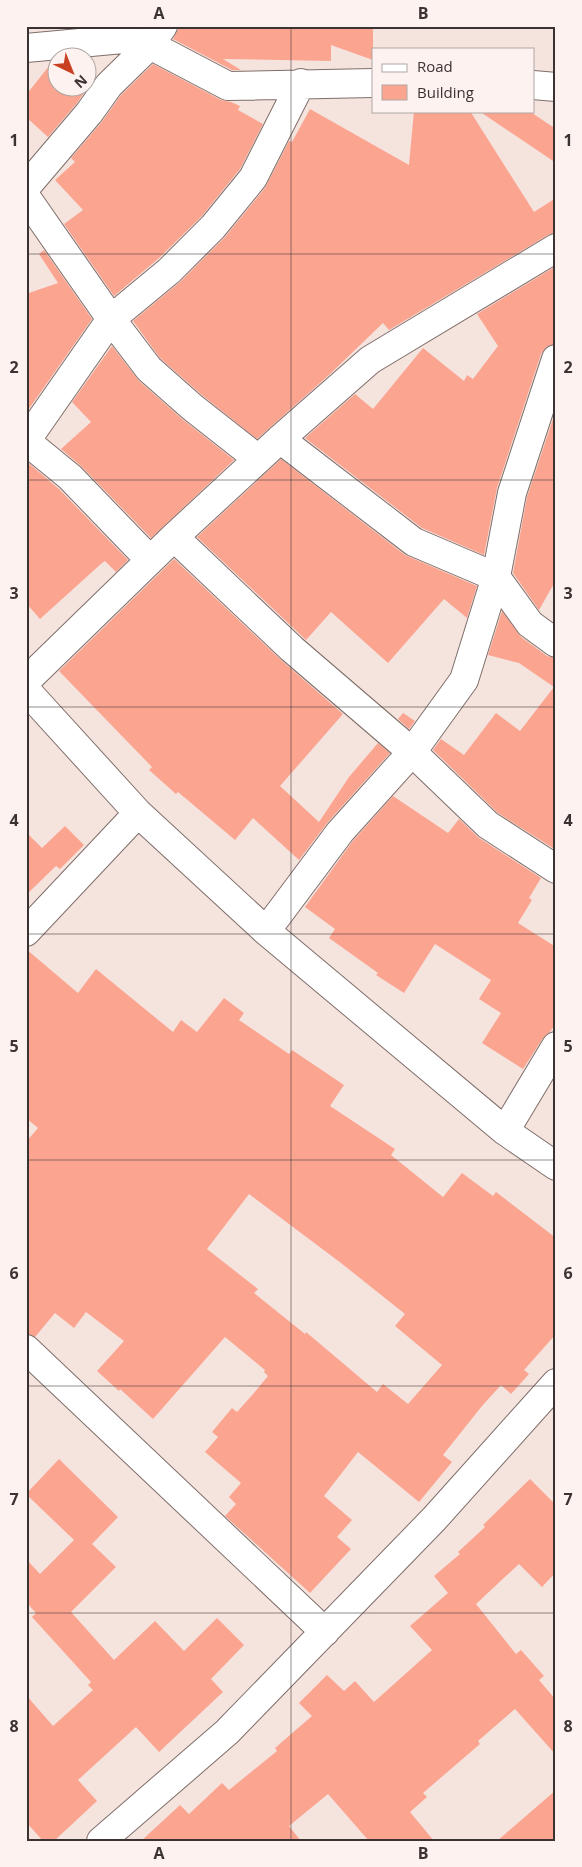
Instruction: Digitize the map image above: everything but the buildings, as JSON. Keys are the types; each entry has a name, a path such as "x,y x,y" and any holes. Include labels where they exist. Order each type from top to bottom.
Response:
{"street":[{"path":"26,48 122,32 156,36 228,86 372,83"},
{"path":"26,187 89,113 109,85 156,36"},
{"path":"150,560 70,478 26,441 111,319 169,271 214,227 253,178 301,83"},
{"path":"534,85 556,87"},
{"path":"26,197 111,319 149,369 192,407 258,459"},
{"path":"26,681 174,537 280,439 370,360 556,248"},
{"path":"266,931 340,832 412,752 464,680 496,578 512,493 556,359"},
{"path":"280,439 414,542 496,578 530,624 556,643"},
{"path":"174,537 292,649 412,752 488,826 556,869"},
{"path":"26,690 138,813 266,931 505,1131 556,1166"},
{"path":"26,932 138,813"},
{"path":"505,1131 556,1046"},
{"path":"26,1349 325,1632"},
{"path":"101,1841 228,1732 434,1519 556,1383"}]}
